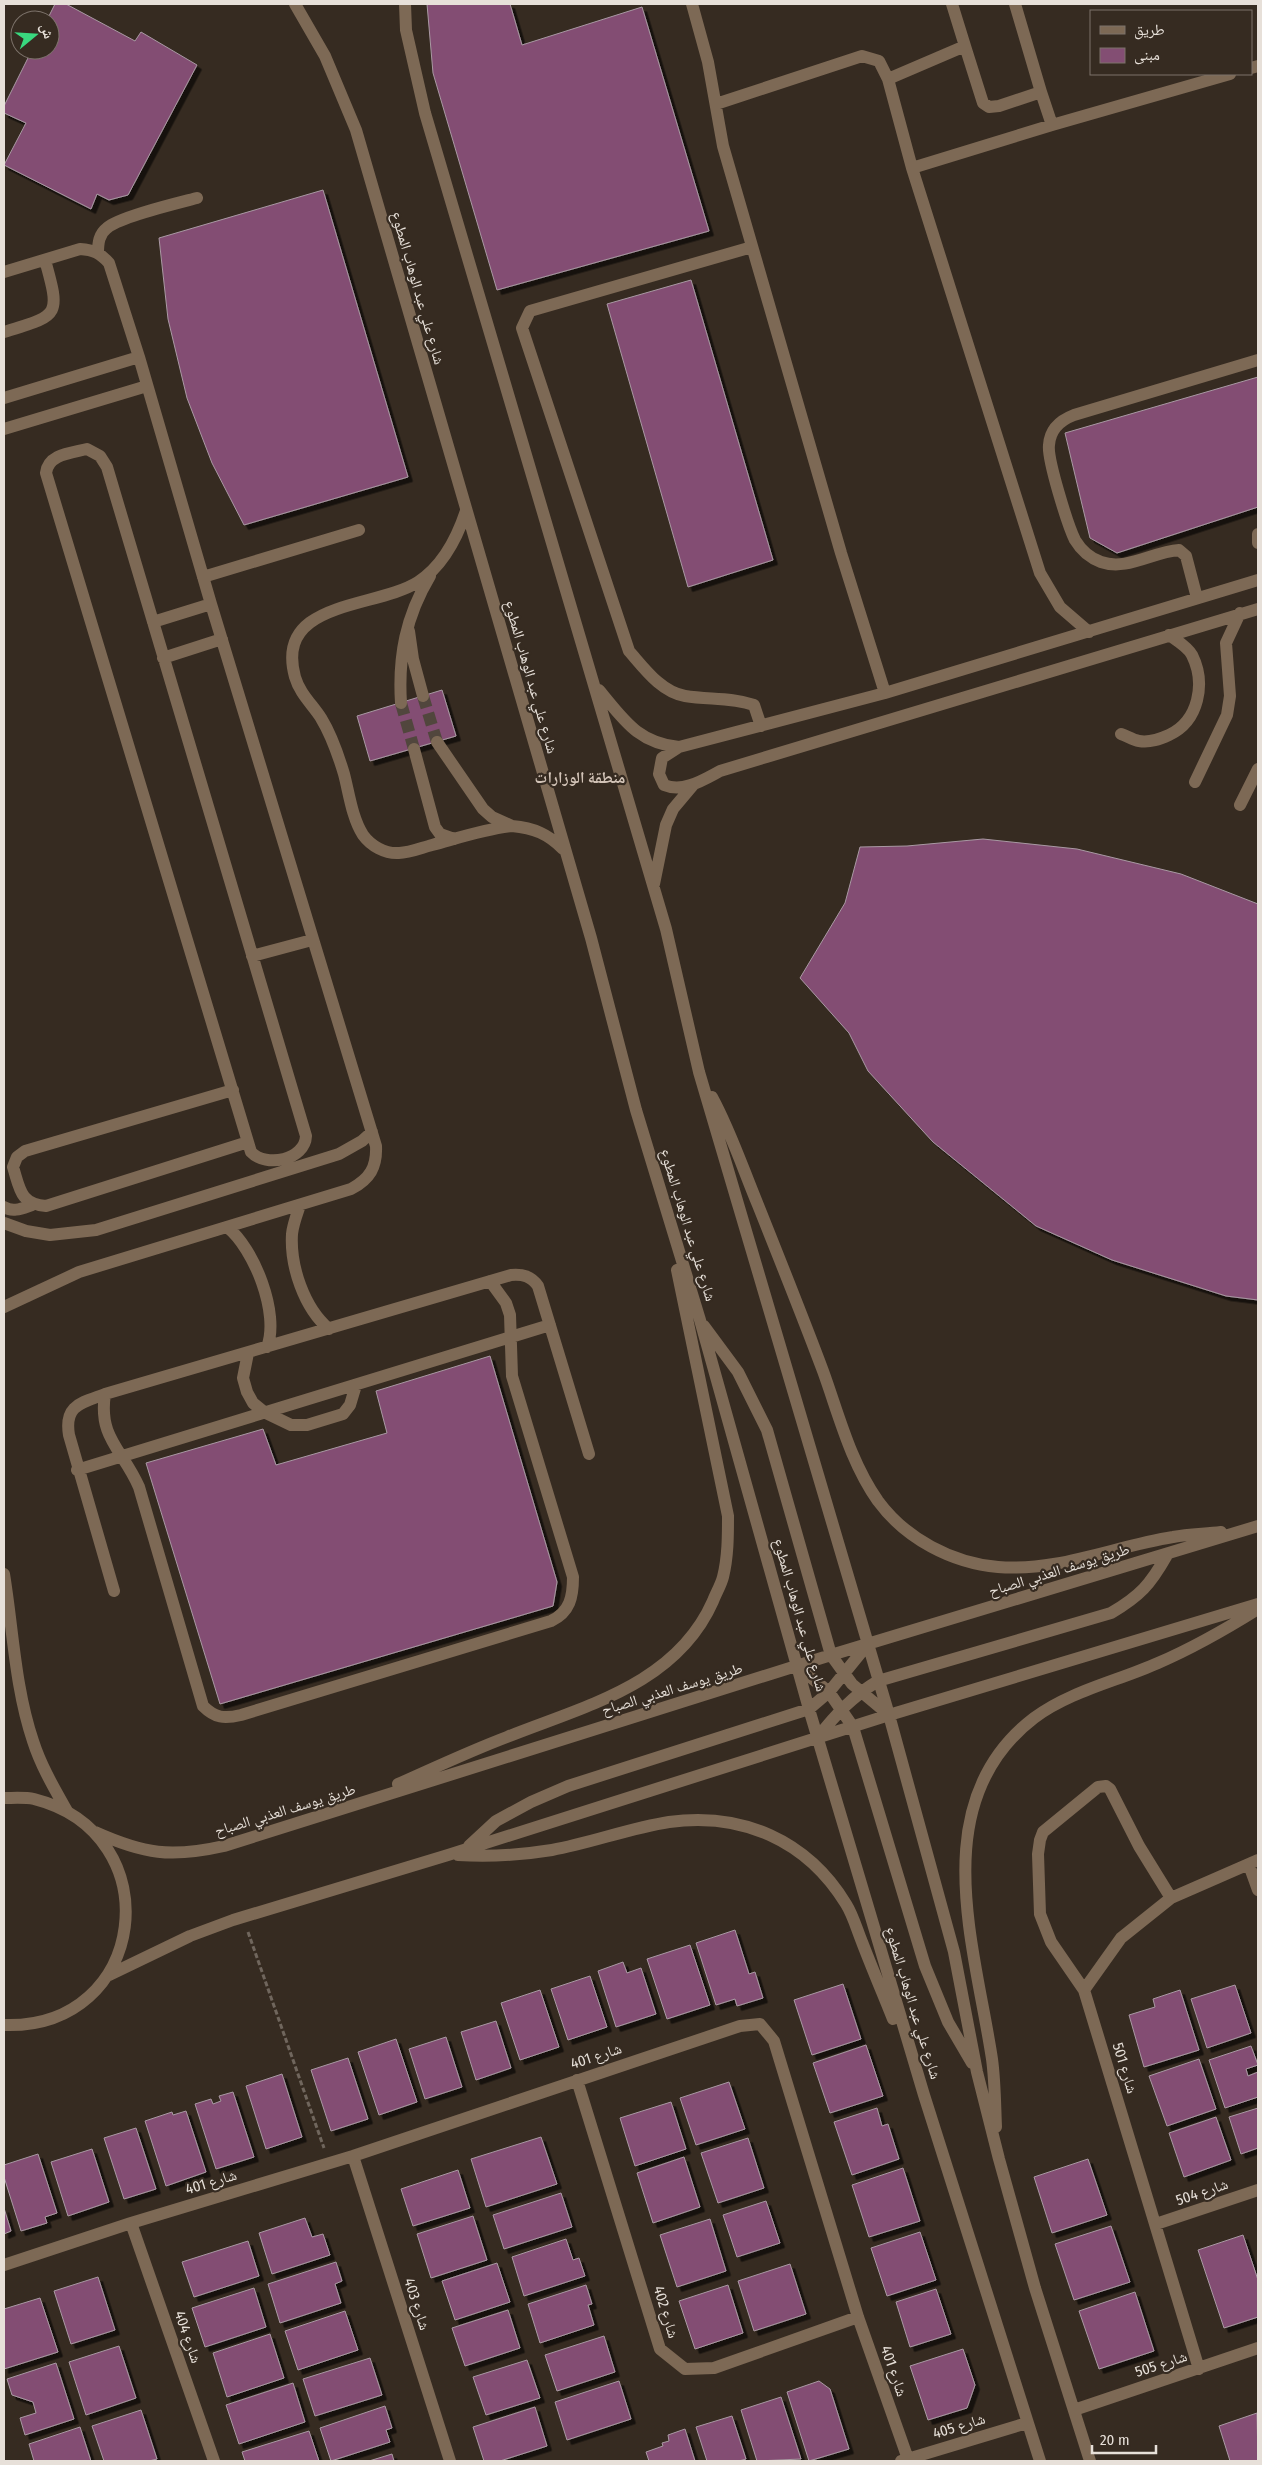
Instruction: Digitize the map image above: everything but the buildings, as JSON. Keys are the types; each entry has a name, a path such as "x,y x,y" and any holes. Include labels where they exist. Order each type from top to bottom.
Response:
{"street":[{"name":"شارع علي عبد الوهاب المطوع","path":"295,4 325,56 356,130 565,851 636,1110 700,1320 809,1709 924,2095 1040,2461"},
{"path":"405,4 406,30 425,113 654,887 666,929 699,1072 889,1715 954,1952 977,2072 999,2159 1035,2288 1090,2461"},
{"path":"692,4 708,62 724,146 752,247 838,544 885,693"},
{"path":"952,4 984,103 989,107 999,106 1041,92"},
{"path":"1015,4 1052,125"},
{"path":"888,79 965,46"},
{"path":"716,104 862,56 879,61 888,79 912,168 1040,573 1060,607 1089,632"},
{"path":"912,168 1052,125 1227,75"},
{"path":"98,252 102,232 115,223 197,198"},
{"path":"752,247 530,311 522,328 629,651 653,680 683,696 735,699 754,705 761,726"},
{"path":"4,272 80,249 98,252 109,264 139,356 211,604 376,1146 376,1159 372,1172 363,1183 351,1189 79,1272 4,1307"},
{"path":"4,332 40,321 48,315 54,306 56,297 46,260"},
{"path":"4,398 139,356"},
{"path":"1197,598 1186,556 1179,550 1116,565 1100,562 1081,548 1070,528 1049,455 1051,435 1056,425 1074,415 1258,360"},
{"path":"4,429 147,386"},
{"path":"87,449 100,456 107,467 163,658 306,1136 306,1142 296,1154 268,1162 258,1159 252,1152 248,1142 46,473 49,462 56,457 87,449"},
{"path":"401,703 399,675 408,621 418,595 452,543 466,511"},
{"path":"203,577 359,530"},
{"path":"1258,534 1258,543"},
{"path":"432,571 403,590 316,616 299,634 294,646 293,661 300,691 320,717 336,747 358,824 369,842 383,850 399,853 512,826 527,827 541,832 565,851"},
{"path":"1258,580 885,693 679,747 662,758 659,774 664,785 673,789 694,784 720,771 1258,609"},
{"path":"152,622 211,604"},
{"path":"1195,782 1227,715 1230,696 1226,643 1240,613"},
{"path":"408,621 413,659 422,696"},
{"path":"1121,734 1140,741 1159,740 1174,733 1188,721 1195,709 1199,676 1192,653 1169,635"},
{"path":"163,658 222,639"},
{"path":"596,687 636,732 660,745 679,747"},
{"path":"437,742 483,809 497,820 512,826"},
{"path":"414,749 435,827 440,834 455,839"},
{"path":"1240,805 1258,769"},
{"path":"654,887 666,825 673,809 694,784"},
{"path":"252,956 312,940"},
{"path":"699,1072 721,1113 732,1140 812,1342 844,1435 862,1474 879,1502 904,1527 931,1548 964,1561 999,1567 1040,1565 1078,1560 1173,1537 1254,1528"},
{"path":"32,1205 23,1197 13,1167 18,1157 25,1151 233,1090"},
{"path":"338,1810 506,1737 611,1696 644,1679 671,1659 694,1636 723,1578 728,1548 728,1516 676,1267 636,1110"},
{"path":"4,1223 50,1235 96,1230 333,1156 351,1148 372,1132"},
{"path":"4,1207 7,1210 18,1210 32,1205 46,1206 248,1142"},
{"path":"4,1157 18,1157"},
{"path":"300,1204 292,1233 293,1258 306,1300 321,1322 329,1329"},
{"path":"227,1227 244,1244 255,1263 270,1317 272,1331 268,1347"},
{"path":"114,1591 77,1470 68,1427 70,1412 83,1402 105,1394 490,1281 522,1274 533,1279 538,1286 589,1454"},
{"path":"105,1394 104,1422 110,1438 139,1487 203,1706 211,1714 220,1717 241,1715 551,1621 567,1610 573,1591 573,1577 512,1376 510,1315 506,1303 490,1281"},
{"path":"700,1320 738,1372 767,1430 831,1655 860,1692 889,1715"},
{"path":"77,1470 550,1325"},
{"path":"248,1353 243,1378 247,1392 253,1403 283,1423 298,1426 339,1416 347,1410 356,1385"},
{"name":"طريق يوسف العذبي الصباح","path":"94,1832 125,1846 158,1853 191,1854 232,1844 831,1655 1254,1528"},
{"path":"818,1737 841,1708 860,1692 878,1681 1111,1613 1134,1599 1154,1579 1167,1555"},
{"path":"4,1574 23,1704 47,1777 67,1810 94,1832 117,1864 127,1901 124,1940 109,1975 87,2000 58,2017 26,2026 4,2025"},
{"path":"109,1975 190,1936 243,1917 448,1855 889,1715 1258,1604"},
{"path":"999,2159 992,2060 968,1923 964,1866 969,1820 984,1776 1008,1743 1034,1718 1069,1698 1167,1659 1216,1635 1258,1609"},
{"path":"465,1849 496,1822 531,1802 568,1786 809,1709 828,1692 868,1644"},
{"path":"798,1666 828,1692 853,1727 925,1966 948,2022 977,2072"},
{"name":"شارع 501","path":"1172,1898 1139,1846 1110,1789 1106,1786 1098,1787 1043,1832 1038,1854 1040,1914 1052,1942 1084,1990 1199,2369"},
{"path":"4,1798 32,1799 67,1810"},
{"path":"448,1855 527,1854 553,1850 668,1822 702,1819 737,1823 770,1834 801,1852 826,1876 847,1905 924,2095"},
{"path":"1084,1990 1121,1938 1172,1898 1254,1862 1258,1890"},
{"name":"شارع 401","path":"4,2265 131,2223 353,2156 740,2026 760,2024 774,2041 858,2318 904,2460"},
{"name":"شارع 402","path":"578,2080 660,2349 685,2369 714,2368 858,2318"},
{"name":"شارع 403","path":"353,2156 450,2461"},
{"name":"شارع 504","path":"1156,2224 1258,2190"},
{"name":"شارع 404","path":"131,2223 214,2461"},
{"name":"شارع 505","path":"1074,2410 1258,2348"},
{"name":"شارع 405","path":"904,2460 1027,2423"}],"path":[{"path":"243,1917 329,2163"}],"tunnel":[{"path":"423,696 437,742"},
{"path":"401,703 414,749"}],"district":[{"name":"منطقة الوزارات","path":"580,777"}]}
